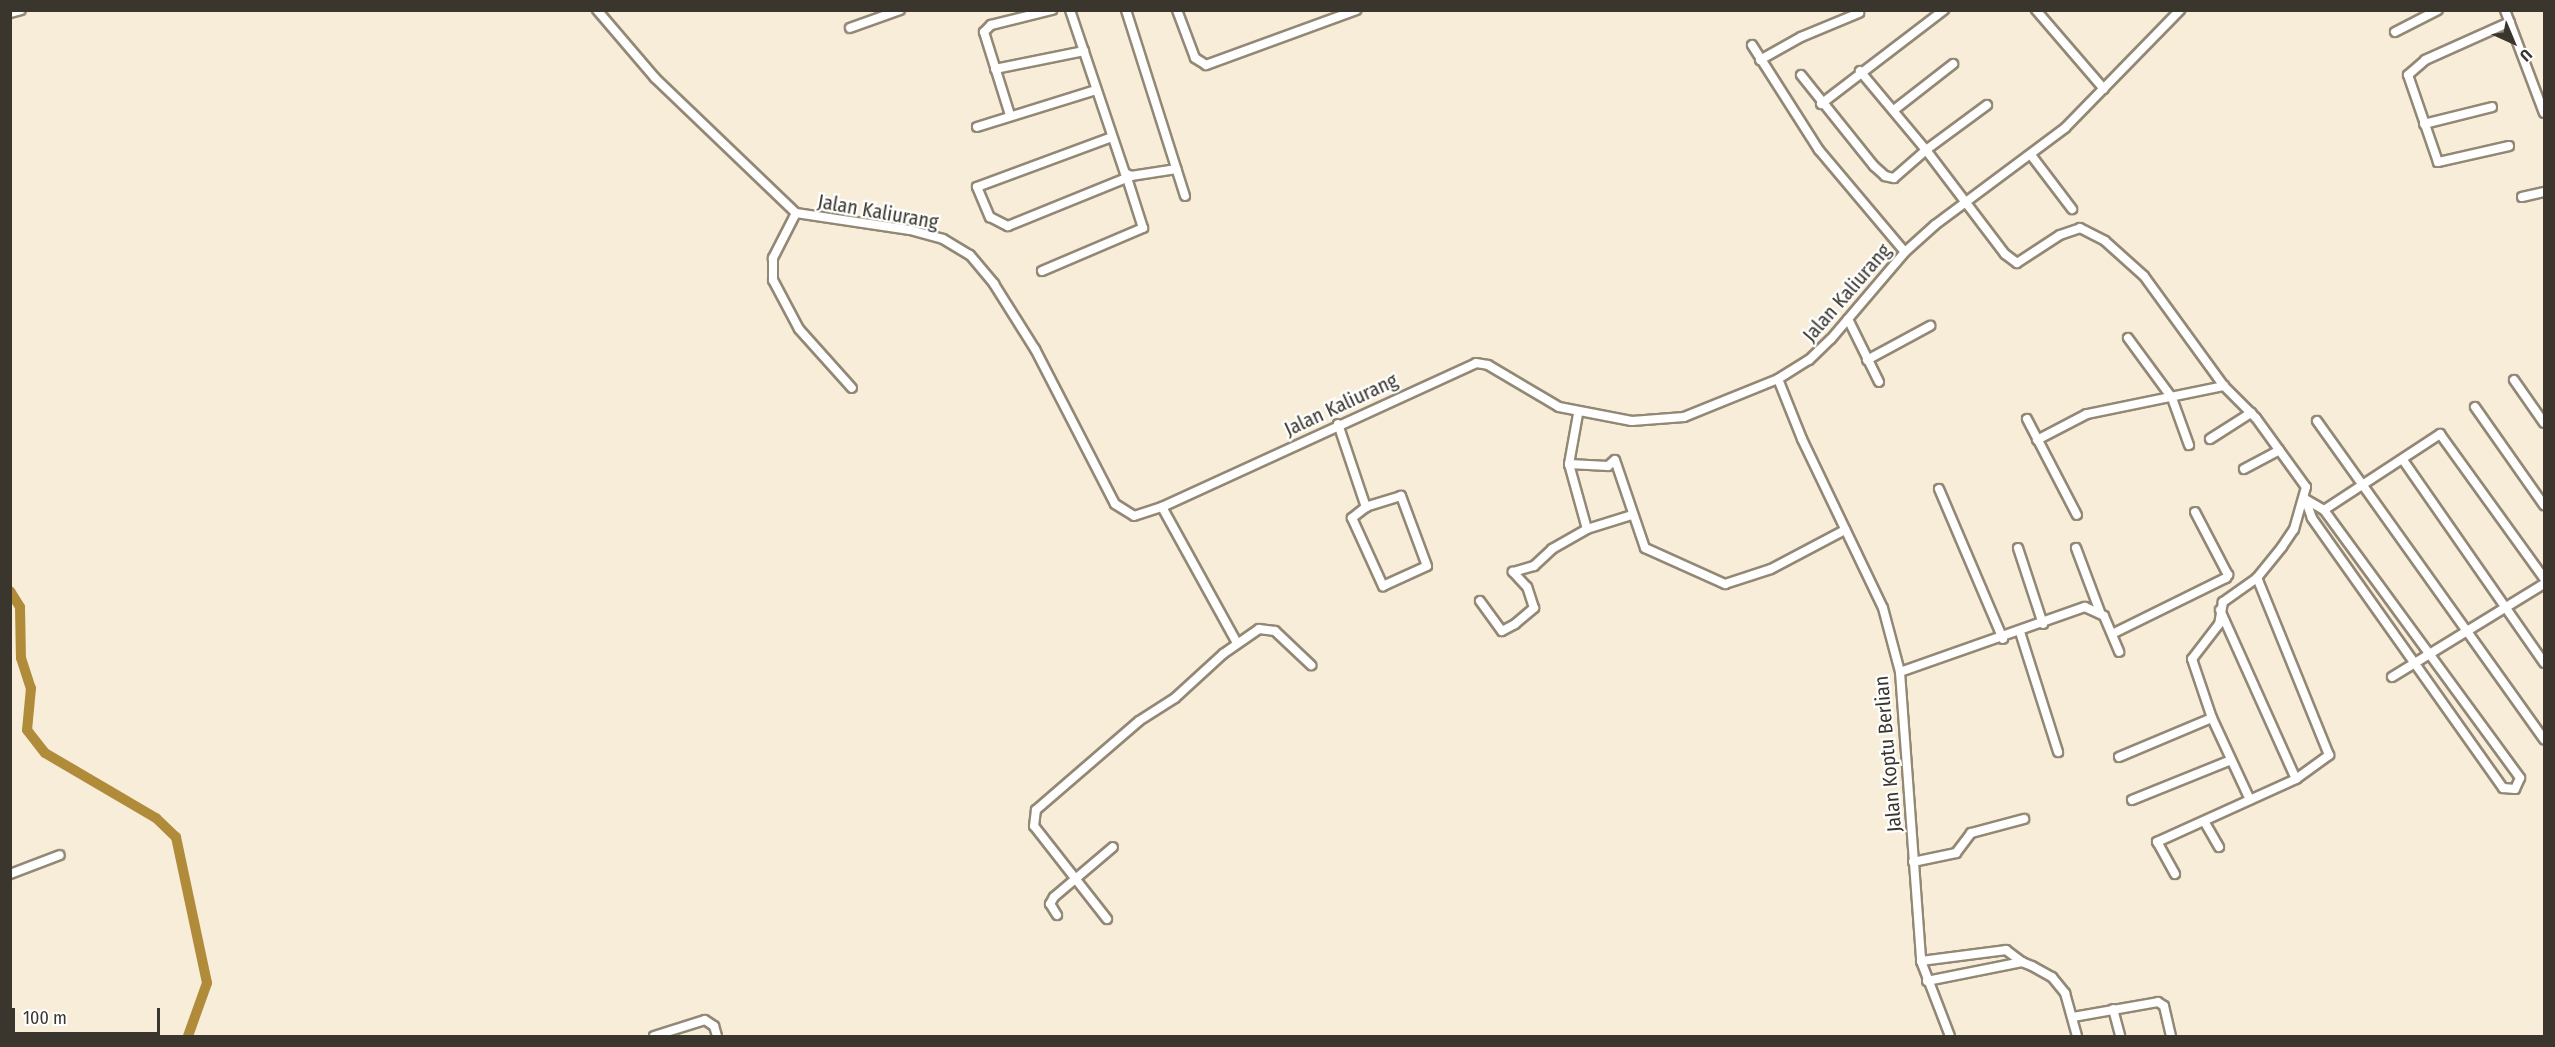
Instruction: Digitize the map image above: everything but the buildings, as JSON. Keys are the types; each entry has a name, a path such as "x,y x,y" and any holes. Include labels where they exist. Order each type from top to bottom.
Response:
{"street":[{"path":"10,13 21,10"},
{"name":"Jalan Kaliurang","path":"597,10 655,78 796,213 910,230 943,239 970,255 1021,323 1118,508 1134,516 1162,507 1436,378 1480,363 1550,403 1578,414 1632,421 1684,417 1778,379 1809,360 1848,319 1905,252 1967,200 2065,128 2159,28 2180,10"},
{"path":"850,28 900,10"},
{"path":"1011,10 1014,20"},
{"path":"1010,115 984,32 991,25 1052,10"},
{"path":"1042,271 1143,228 1129,177 1125,173 1095,90 1070,10"},
{"path":"1126,10 1185,196"},
{"path":"1177,10 1195,58 1206,65 1356,10"},
{"path":"1821,104 1860,71 1944,10"},
{"path":"2036,10 2104,89"},
{"path":"2395,32 2438,10"},
{"path":"2505,10 2544,113"},
{"path":"1760,60 1801,37 1860,13"},
{"path":"2509,146 2440,163 2424,124 2410,71 2510,22"},
{"path":"1752,45 1819,150 1905,252"},
{"path":"995,69 1084,51"},
{"path":"1894,110 1953,64"},
{"path":"1860,71 1967,200 2014,262 2074,228 2089,231 2105,241 2144,276 2224,387 2251,413 2306,487 2305,499 2294,530 2258,578 2232,592 2220,610 2212,636 2192,659 2212,718 2250,800"},
{"path":"1801,75 1821,104 1874,166 1889,178 1987,105"},
{"path":"977,127 1095,90"},
{"path":"2424,124 2492,107"},
{"path":"1112,137 977,188 990,217 1008,226 1129,177 1176,169"},
{"path":"2031,155 2072,209"},
{"path":"2522,198 2544,192"},
{"path":"796,213 773,258 773,280 799,329 852,388"},
{"path":"1848,319 1879,382"},
{"path":"1867,360 1930,326"},
{"path":"2128,338 2172,398 2189,445"},
{"name":"Jalan Koptu Berlian","path":"1778,379 1882,608 1899,672 1921,961 1950,1036"},
{"path":"2514,380 2544,423"},
{"path":"2037,440 2088,414 2224,387"},
{"path":"2475,407 2544,505"},
{"path":"2210,439 2251,413"},
{"path":"1578,414 1569,464 1587,529"},
{"path":"2026,419 2077,515"},
{"path":"2317,421 2365,484 2467,633 2544,739"},
{"path":"1338,424 1366,507"},
{"path":"2324,510 2440,434 2544,578"},
{"path":"2244,470 2279,450"},
{"path":"1569,464 1608,466 1615,460 1640,539 1650,553 1725,584 1771,569 1845,530"},
{"path":"2403,460 2544,663"},
{"path":"1939,489 2003,639"},
{"path":"1401,496 1427,566 1383,586 1352,518 1366,507 1401,496"},
{"path":"2305,499 2324,510 2520,778 2515,789 2503,788 2313,518 2305,499"},
{"path":"1162,507 1237,643"},
{"path":"2112,634 2226,578 2226,571 2195,512"},
{"path":"1480,601 1502,631 1515,624 1534,608 1527,587 1513,572 1533,566 1552,549 1587,529 1632,515"},
{"path":"2076,548 2100,612 2119,652"},
{"path":"2018,549 2043,624"},
{"path":"2175,874 2157,842 2296,779 2325,760 2329,752 2258,578"},
{"path":"2392,677 2544,584"},
{"path":"1899,672 2003,639 2079,608 2090,607 2100,612"},
{"path":"2220,610 2296,779"},
{"path":"1107,919 1034,826 1034,812 1237,643 1259,629 1269,628 1311,665"},
{"path":"2020,632 2058,752"},
{"path":"2119,758 2212,718"},
{"path":"2132,800 2230,760"},
{"path":"1913,862 1956,853 1971,833 2024,819"},
{"path":"2204,821 2219,847"},
{"path":"1057,915 1051,901 1113,847"},
{"path":"10,874 60,855"},
{"path":"1921,961 2006,950 2022,962 2052,977 2065,993 2077,1036"},
{"path":"1927,981 2022,962"},
{"path":"2073,1017 2160,1002 2171,1036"},
{"path":"2112,1009 2121,1036"},
{"path":"654,1036 705,1020 714,1026 717,1036"}],"waterway":[{"path":"10,591 20,607 21,658 31,688 27,730 45,753 156,818 176,837 207,983 188,1036"}]}
